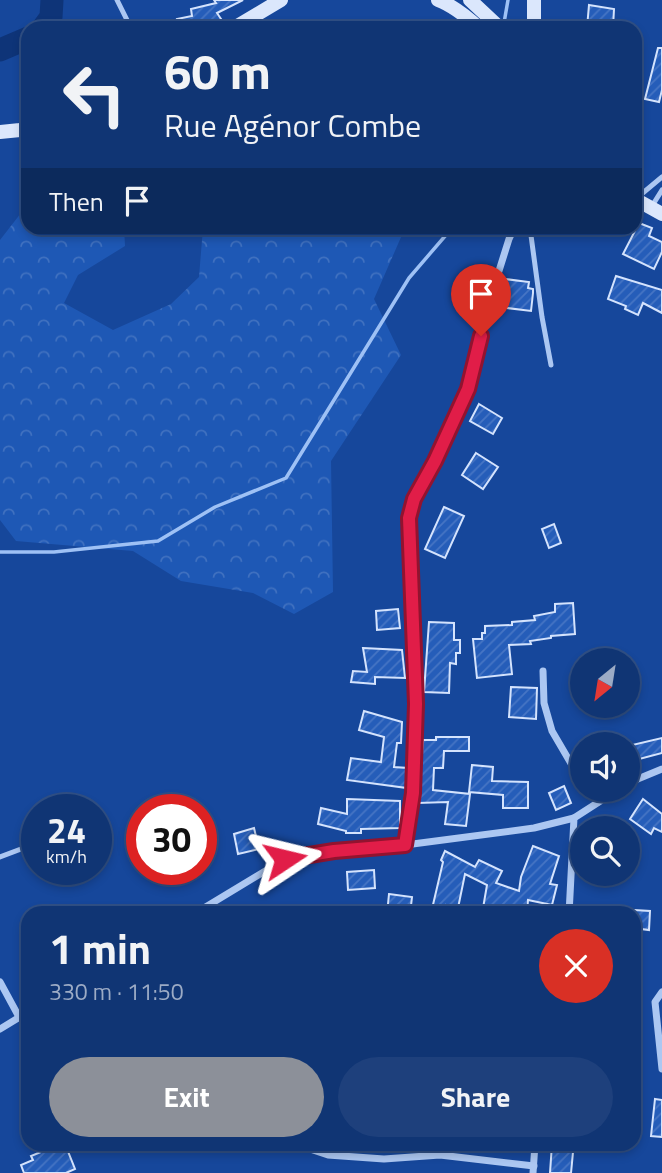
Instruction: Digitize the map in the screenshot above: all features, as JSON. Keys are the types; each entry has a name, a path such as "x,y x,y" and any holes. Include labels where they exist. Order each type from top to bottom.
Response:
{"main road":[{"path":"246,21 281,0"},
{"path":"438,0 471,21"},
{"path":"470,0 492,21"},
{"path":"534,1 534,21"},
{"path":"0,132 21,130"}],"street":[{"path":"405,845 413,793 416,704 409,518 414,499 435,461 468,389 487,310 512,235"},
{"path":"543,671 544,703 552,731 570,762"},
{"path":"640,778 662,769"},
{"path":"577,816 598,802"},
{"path":"207,906 285,859 534,828 570,819"},
{"path":"569,906 570,886"},
{"path":"0,982 19,1017 0,1029"},
{"path":"662,992 655,1002 662,1069"},
{"path":"316,1151 328,1155 384,1159 440,1155 534,1169 535,1151"}],"lane":[{"path":"117,0 128,21"},
{"path":"642,194 662,177"},
{"path":"656,211 662,190"},
{"path":"531,235 551,365"},
{"path":"0,857 21,849"}],"green space":[{"path":"21,213 21,235 124,235 125,246 78,275 64,303 113,330 171,304 199,277 202,235 402,235 374,299 401,355 331,461 333,592 294,614 253,593 181,581 133,551 16,541 0,520 0,240"}],"building":[{"path":"214,0 243,0 217,13 222,21 177,21 192,16 191,9 216,3"},
{"path":"589,5 614,9 613,21 588,21"},
{"path":"658,48 662,48 662,90 659,102 645,99"},
{"path":"642,224 652,228 649,236 662,242 662,252 654,269 623,254 633,235 642,235"},
{"path":"616,276 662,290 662,313 643,303 638,315 625,309 626,306 608,299"},
{"path":"505,279 529,282 528,288 533,289 531,311 499,307"},
{"path":"479,404 502,418 493,434 470,421"},
{"path":"476,453 498,467 483,489 462,475"},
{"path":"444,507 464,516 445,558 425,549"},
{"path":"554,524 561,543 549,548 542,529"},
{"path":"573,603 575,634 551,636 530,641 531,644 509,645 512,674 477,678 473,639 482,639 485,626 512,625 512,622 535,620 534,616 555,612 555,604"},
{"path":"398,609 400,628 377,630 376,611"},
{"path":"429,622 454,623 454,640 460,640 460,653 456,653 456,664 450,663 449,693 424,692"},
{"path":"363,648 402,650 405,678 375,677 375,684 351,682 353,671 367,672"},
{"path":"511,687 537,688 536,719 509,717"},
{"path":"364,711 402,722 401,743 397,743 394,767 408,768 407,788 347,780 351,758 381,762 384,737 359,730"},
{"path":"436,737 469,737 469,751 444,751 443,768 434,768 433,790 470,794 466,826 445,824 448,802 418,803 423,740 436,740"},
{"path":"662,738 662,753 640,759 640,743"},
{"path":"472,765 493,767 492,781 528,782 528,808 503,808 503,795 469,792"},
{"path":"564,786 571,803 556,810 549,793"},
{"path":"347,799 400,801 400,828 361,829 361,833 346,833 318,824 321,808 347,814"},
{"path":"643,799 662,814 662,832 654,828 651,834 640,826 640,816 632,816"},
{"path":"254,828 259,849 238,854 234,834"},
{"path":"533,846 559,856 550,884 557,885 552,905 528,900 528,906 483,906 487,885 465,874 458,906 433,906 445,851 475,867 479,860 502,871 496,883 519,891 521,877"},
{"path":"374,870 375,888 348,890 347,872"},
{"path":"389,894 412,897 411,906 388,906"},
{"path":"641,910 650,911 649,930 641,929"},
{"path":"655,1099 662,1100 662,1137 651,1136"},
{"path":"68,1151 75,1169 66,1173 24,1173 21,1165 33,1160 31,1156 41,1152"},
{"path":"552,1151 573,1152 571,1173 550,1173"}],"waterway":[{"path":"48,21 51,17 52,0"},
{"path":"504,21 508,0"},
{"path":"0,50 21,41"},
{"path":"0,552 54,552 158,541 215,507 286,478 409,278 446,235"}],"route":[{"path":"285,859 334,851 405,845 413,793 416,704 409,518 414,499 435,461 468,389 481,336"}]}
